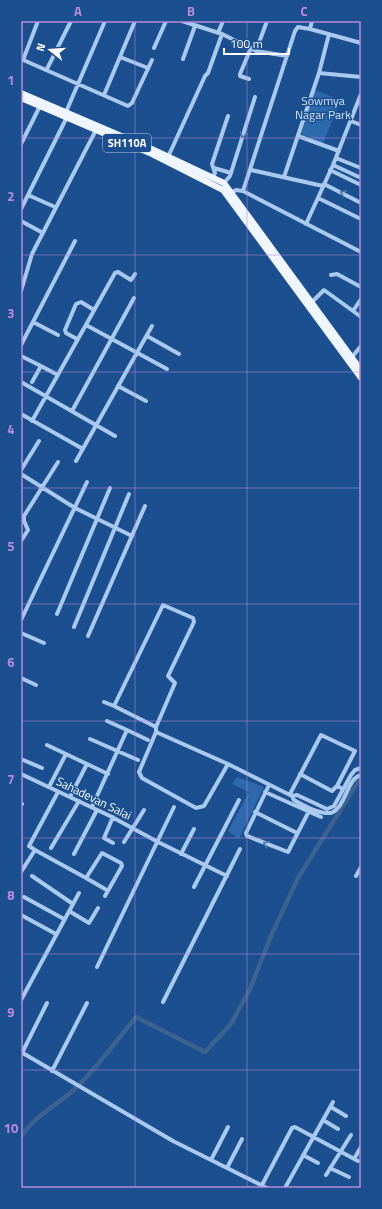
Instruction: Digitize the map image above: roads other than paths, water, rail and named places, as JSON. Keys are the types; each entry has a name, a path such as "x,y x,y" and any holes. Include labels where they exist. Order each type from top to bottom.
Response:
{"main road":[{"name":"SH110A","path":"21,92 153,152 217,185 230,194 352,357 359,370 361,378"},
{"name":"SH110A","path":"21,98 40,106 67,114 96,130 168,157 224,183 230,194 359,370"}],"street":[{"path":"38,21 22,59 130,105 152,60"},
{"path":"47,69 71,21"},
{"path":"21,209 67,114 78,84 106,21"},
{"path":"104,95 135,21"},
{"path":"154,48 166,21"},
{"path":"184,21 195,26 220,33 256,51 287,56"},
{"path":"168,157 205,76 208,73 223,21"},
{"path":"256,51 267,21"},
{"path":"310,29 312,21"},
{"path":"183,59 195,26"},
{"path":"243,191 295,31 301,27 361,43"},
{"path":"284,177 319,73 329,34"},
{"path":"249,79 240,76 240,74 251,48"},
{"path":"120,57 148,68"},
{"path":"319,73 361,77"},
{"path":"306,224 339,151 361,94"},
{"path":"224,183 231,173 255,97"},
{"path":"21,144 40,106"},
{"path":"213,177 214,168 212,164 228,116"},
{"path":"351,121 361,125"},
{"path":"21,291 32,254 96,130"},
{"path":"298,136 339,151"},
{"path":"336,158 361,168"},
{"path":"333,165 359,177"},
{"path":"214,168 231,173"},
{"path":"251,170 324,185 361,203"},
{"path":"330,170 361,185"},
{"path":"230,194 236,190 243,191 361,252"},
{"path":"28,195 56,208"},
{"path":"318,198 361,219"},
{"path":"21,221 43,233"},
{"path":"21,345 75,241"},
{"path":"32,421 56,374 116,272 131,280 135,274"},
{"path":"331,275 336,274 361,287"},
{"path":"312,302 324,290 361,317"},
{"path":"72,411 110,339 134,298"},
{"path":"353,311 361,299"},
{"path":"77,339 66,333 64,330 76,304 81,302 94,310"},
{"path":"33,322 58,335"},
{"path":"86,325 167,369"},
{"path":"76,461 152,326"},
{"path":"147,336 179,354"},
{"path":"352,357 361,346"},
{"path":"21,356 56,374"},
{"path":"32,382 42,366"},
{"path":"21,382 115,436"},
{"path":"118,386 146,401"},
{"path":"21,414 83,449"},
{"path":"21,470 39,440"},
{"path":"21,541 28,530 24,521 24,516 58,462"},
{"path":"21,474 75,508 132,536"},
{"path":"21,620 88,482"},
{"path":"57,614 110,488"},
{"path":"74,627 129,494"},
{"path":"88,636 145,506"},
{"path":"114,706 160,607 165,605 194,618 194,622 168,676 174,683 139,775 196,808 204,806 228,764"},
{"path":"21,633 44,643"},
{"path":"21,678 36,685"},
{"path":"104,702 114,706 156,730 269,785 291,795 297,795 328,811"},
{"path":"107,721 148,740"},
{"path":"92,807 127,730"},
{"path":"291,795 300,774 319,736 324,735 355,751 337,786 332,791 300,774"},
{"path":"90,739 138,760"},
{"path":"47,745 108,774"},
{"path":"49,787 66,754"},
{"path":"21,759 42,768"},
{"path":"70,797 87,764"},
{"path":"337,805 352,772 361,768"},
{"path":"291,795 294,800 305,806 328,811 337,805 359,776 352,772"},
{"name":"Sahadevan Salai","path":"21,774 113,817 181,854 227,876"},
{"path":"269,785 246,833 252,839 285,853 288,852 309,811"},
{"path":"337,786 343,789"},
{"path":"58,792 28,846 105,889"},
{"path":"265,792 321,817"},
{"path":"194,887 239,800"},
{"path":"51,848 79,801"},
{"path":"305,806 308,801"},
{"path":"97,967 174,807"},
{"path":"74,854 97,810"},
{"path":"124,842 144,810"},
{"path":"255,812 297,833"},
{"path":"113,817 104,838 113,843"},
{"path":"181,854 194,829"},
{"path":"163,1002 240,849"},
{"path":"21,872 35,850"},
{"path":"86,878 101,853 121,863 121,869 105,896"},
{"path":"356,876 361,867"},
{"path":"32,876 73,904"},
{"path":"21,1000 79,893"},
{"path":"24,897 64,919"},
{"path":"69,911 89,923 98,908"},
{"path":"21,915 56,934"},
{"path":"47,1003 21,1053 172,1141 267,1188"},
{"path":"52,1071 87,1003"},
{"path":"285,1188 333,1102"},
{"path":"331,1107 346,1116"},
{"path":"323,1120 338,1129"},
{"path":"211,1160 228,1127"},
{"path":"262,1185 292,1128 298,1128 358,1161"},
{"path":"326,1175 351,1135"},
{"path":"227,1168 242,1139"},
{"path":"354,1159 361,1147"},
{"path":"303,1155 318,1163"},
{"path":"330,1168 349,1177"}],"waterway":[{"path":"21,1137 34,1121 80,1084 136,1017 205,1052 231,1024 250,989 271,936 298,878 361,777"}],"park label":[{"name":"Sowmya Nagar Park","path":"323,107"}]}
